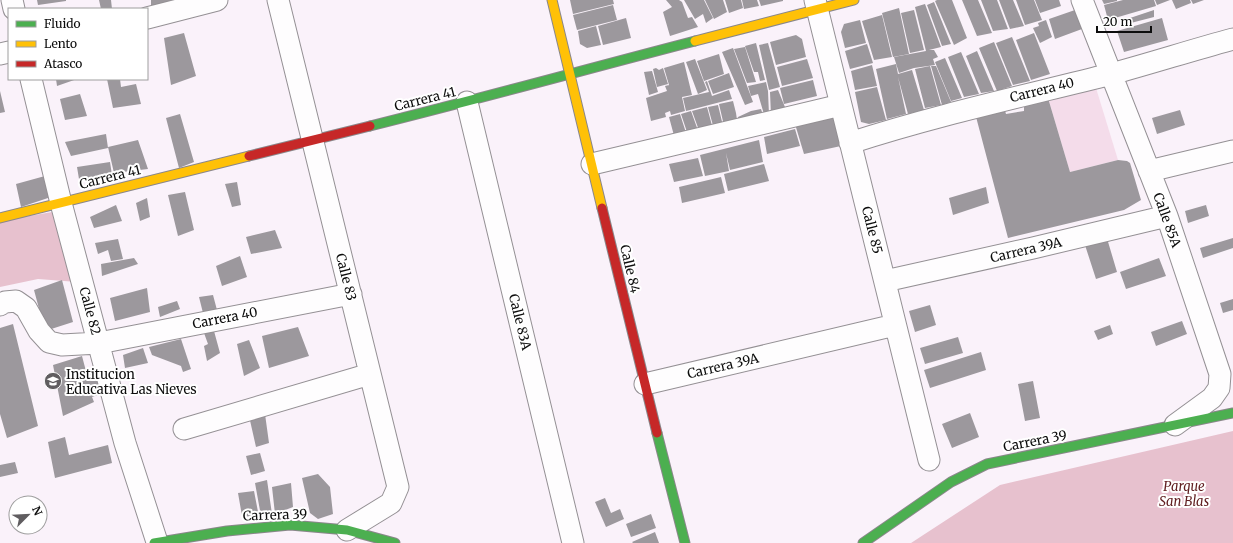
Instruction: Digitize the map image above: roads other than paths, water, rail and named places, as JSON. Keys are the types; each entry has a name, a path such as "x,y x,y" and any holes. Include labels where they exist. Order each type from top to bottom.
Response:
{"street":[{"path":"148,18 217,0"},
{"name":"Calle 83","path":"278,0 398,488 391,503 347,530"},
{"name":"Calle 84","path":"552,0 685,543"},
{"name":"Carrera 41","path":"0,218 467,102 816,4 854,0"},
{"name":"Calle 85A","path":"1082,0 1167,216 1220,374 1219,388 1212,398 1174,426"},
{"name":"Calle 85","path":"816,4 929,460"},
{"name":"Carrera 40","path":"850,143 887,131 986,104 1111,74 1233,39"},
{"name":"Calle 82","path":"31,80 61,203 125,443 164,542"},
{"name":"Calle 83A","path":"467,102 573,543"},
{"path":"592,164 841,105"},
{"path":"1149,171 1233,151"},
{"name":"Carrera 39A","path":"885,282 1167,216"},
{"name":"Carrera 40","path":"0,305 5,302 16,301 26,308 39,331 48,342 62,345 99,343 351,294"},
{"name":"Carrera 39A","path":"645,384 895,324"},
{"path":"184,429 370,374"},
{"name":"Carrera 39","path":"863,543 951,482 987,464 1233,413"},
{"name":"Carrera 39","path":"164,542 227,531 290,525 347,530 395,543"}],"place":[{"name":"Institucion Educativa Las Nieves","path":"53,381"}],"park label":[{"name":"Parque San Blas","path":"1184,494"}]}
